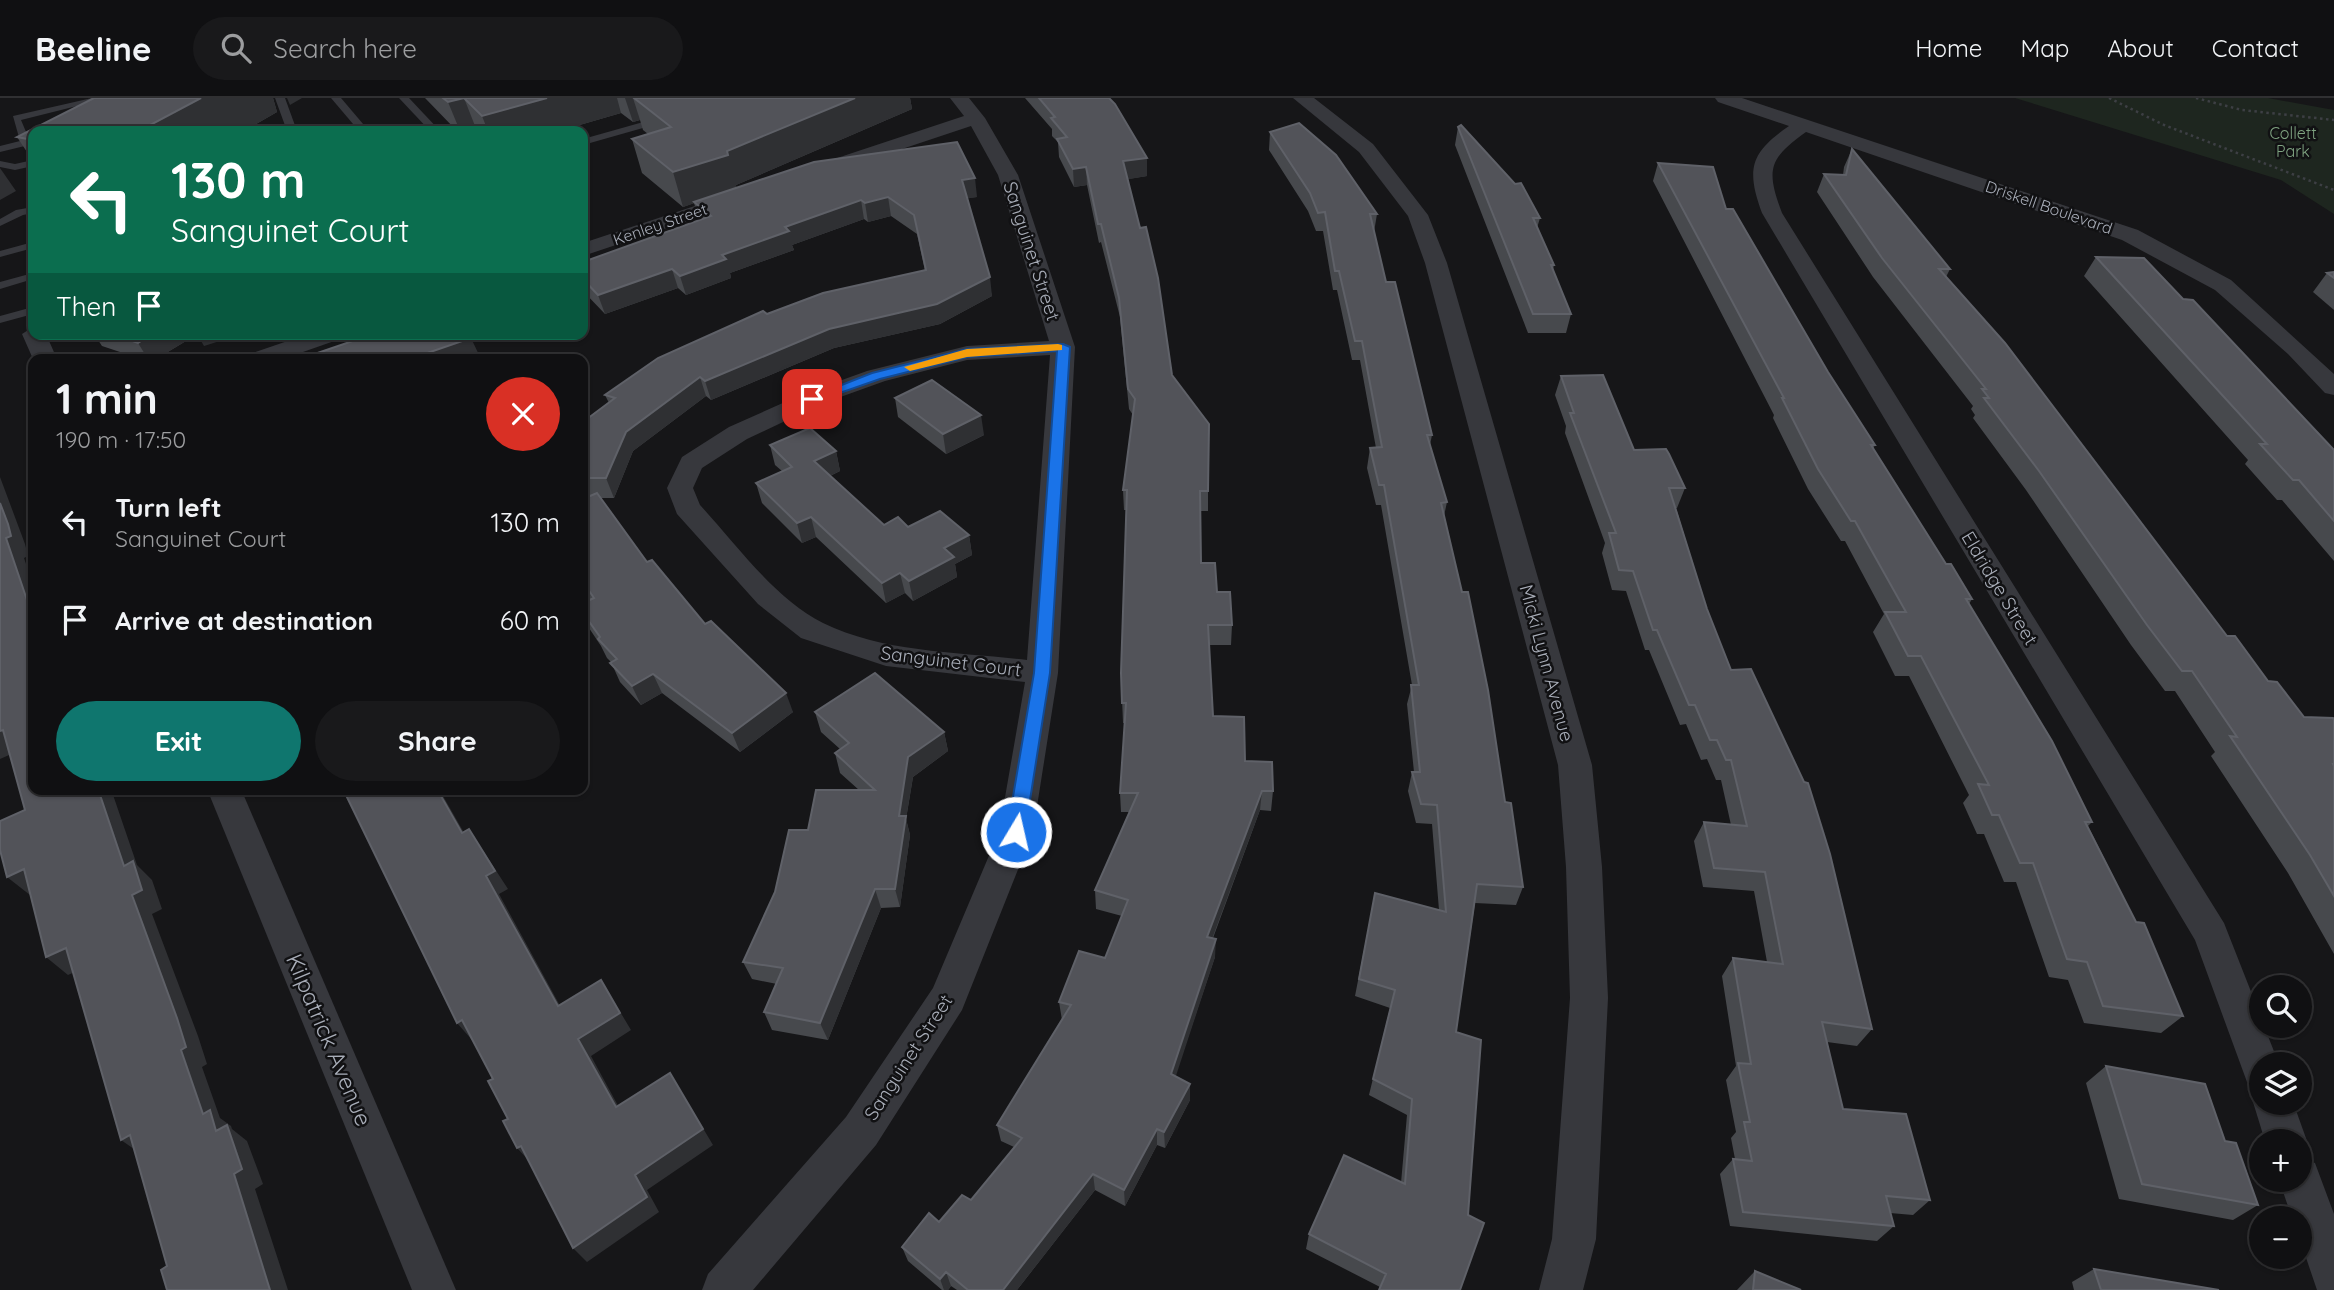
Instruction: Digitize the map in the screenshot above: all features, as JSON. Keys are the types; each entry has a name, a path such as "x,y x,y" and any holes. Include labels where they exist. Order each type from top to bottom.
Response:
{"street":[{"name":"Micki Lynn Avenue","path":"1302,98 1366,148 1418,215 1436,263 1576,765 1584,867 1589,998 1574,1239 1561,1290"},
{"name":"Driskell Boulevard","path":"1724,98 2130,235 2223,285 2296,349 2334,388"},
{"path":"806,175 967,108"},
{"name":"Sanguinet Street","path":"724,1290 861,1131 948,998 1016,832 1042,673 1063,347 1008,175 967,108"},
{"name":"Eldridge Street","path":"1803,125 1777,143 1763,160 1759,183 1772,213 2211,934 2255,1052"},
{"name":"Kenley Street","path":"588,248 753,193"},
{"path":"274,354 314,340"},
{"name":"Sanguinet Court","path":"1042,673 886,655 812,630 768,597 687,508 680,488 691,463 738,433 812,399 876,376 967,353 1063,347"},
{"name":"Kilpatrick Avenue","path":"227,795 433,1290"},
{"path":"2305,1192 2334,1277"}],"lane":[{"path":"28,139 16,118 102,98 106,110"},
{"path":"280,98 290,126"},
{"path":"335,98 360,126"},
{"path":"404,98 430,126"},
{"path":"588,141 672,116"},
{"path":"0,149 28,141"},
{"path":"0,164 15,167 28,164"},
{"path":"0,223 28,211"},
{"path":"0,254 28,246"},
{"path":"0,286 28,278"},
{"path":"0,320 28,312"}],"path":[{"path":"2109,98 2188,135 2334,190"},
{"path":"2196,98 2242,110 2334,120"}],"green space":[{"name":"Collett Park","path":"2015,98 2268,98 2334,110 2334,214 2281,180"}],"building":[{"path":"94,98 201,98 148,126 39,126"},
{"path":"443,98 464,98 448,102"},
{"path":"464,98 547,98 482,116"},
{"path":"634,98 855,98 727,151 728,155 673,172 632,139 671,127"},
{"path":"1039,98 1109,98 1147,158 1123,161 1140,228 1146,227 1158,278 1172,375 1209,424 1208,491 1200,491 1201,563 1215,563 1217,592 1230,592 1232,625 1208,625 1213,716 1244,717 1245,761 1272,762 1273,791 1262,791 1207,937 1216,939 1171,1074 1190,1084 1164,1132 1157,1129 1124,1190 1093,1174 1003,1290 968,1290 946,1272 940,1279 902,1247 929,1213 939,1222 962,1195 971,1200 1022,1138 997,1125 1071,1005 1059,1002 1079,951 1105,958 1128,900 1095,890 1138,793 1120,793 1126,703 1122,703 1121,673 1127,490 1123,490 1135,399 1128,389 1119,298 1101,224 1098,224 1086,167 1073,169 1057,139 1067,137"},
{"path":"1299,123 1336,155 1377,214 1370,214 1386,282 1395,282 1432,435 1427,435 1447,502 1441,503 1462,592 1468,592 1488,690 1505,802 1511,803 1523,887 1477,884 1456,1032 1481,1040 1468,1215 1484,1223 1460,1290 1379,1290 1386,1274 1309,1234 1344,1155 1405,1184 1412,1099 1373,1079 1395,990 1359,979 1375,893 1446,912 1437,805 1421,804 1412,772 1420,772 1411,685 1419,685 1384,485 1379,485 1370,448 1382,447 1362,341 1355,341 1339,271 1335,271 1325,212 1318,213 1310,193 1270,132"},
{"path":"1461,125 1515,184 1521,183 1540,218 1533,218 1554,265 1551,265 1571,314 1533,314 1458,127"},
{"path":"28,131 28,139 17,137"},
{"path":"957,142 975,178 962,180 990,277 937,304 829,329 705,381 700,377 626,432 606,478 588,478 588,418 615,398 605,395 658,358 763,311 767,314 823,293 926,270 914,215 888,197 865,203 861,200 785,227 789,231 722,255 726,259 680,276 672,269 598,295 588,284 588,260 711,216 694,202 814,162"},
{"path":"1852,149 1950,269 1939,269 2005,343 2227,636 2235,636 2268,681 2277,682 2304,717 2333,718 2334,896 2310,855 2230,736 2237,737 2192,671 2182,671 2147,625 1984,398 1989,398 1982,389 1986,389 1882,258 1824,174 1846,175"},
{"path":"1658,163 1713,167 1726,209 1733,209 1828,372 1875,445 1871,445 1946,564 1951,564 1972,599 1966,599 2052,741 2092,822 2085,822 2136,922 2144,923 2183,1016 2103,1006 2087,962 2067,959 2033,863 2020,863 1999,815 1992,815 1978,784 1989,785 1921,656 1908,656 1885,612 1906,612 1855,521 1851,521 1818,469 1784,398"},
{"path":"2096,257 2144,258 2183,299 2193,300 2334,450 2334,521 2299,480 2293,480 2260,444 2267,444"},
{"path":"355,340 465,340 425,354 315,354"},
{"path":"1603,375 1634,450 1666,449 1669,454 1685,488 1669,488 1707,609 1731,670 1751,669 1804,782 1808,783 1830,854 1872,1029 1822,1022 1843,1109 1906,1114 1930,1200 1886,1196 1894,1226 1743,1212 1733,1159 1752,1161 1744,1122 1750,1122 1738,1063 1751,1064 1733,958 1783,964 1765,872 1714,868 1704,822 1747,826 1731,760 1726,760 1717,740 1710,740 1695,705 1689,705 1657,630 1653,630 1633,571 1619,570 1609,533 1616,533 1570,413 1574,413 1561,376"},
{"path":"932,380 981,415 943,434 895,398"},
{"path":"810,428 836,451 814,461 884,525 898,517 908,527 940,511 969,535 944,548 954,557 909,581 900,573 882,583 811,517 797,523 756,483 792,467 770,445"},
{"path":"597,493 647,562 652,560 705,624 711,621 786,693 732,733 653,674 632,686 610,663 617,659 598,639 600,637 588,620 588,601 594,598 588,589 588,497"},
{"path":"0,503 11,536 6,538 28,600 28,795 100,795 124,866 133,861 142,890 132,895 177,1018 186,1047 181,1050 203,1114 210,1110 216,1131 227,1125 242,1169 234,1174 270,1290 167,1290 161,1270 167,1266 130,1135 121,1140 66,948 46,957 24,869 7,877 0,850 0,821 25,810 3,730 0,731"},
{"path":"875,673 944,732 908,757 899,816 906,816 895,889 875,889 820,1023 764,1012 783,968 743,962 775,892 789,830 808,830 816,790 875,790 835,753 849,743 815,712"},
{"path":"346,795 440,795 462,833 469,829 495,871 486,876 558,1006 601,980 620,1013 578,1039 616,1107 670,1073 703,1129 635,1175 647,1197 573,1248 521,1146 517,1148 503,1121 508,1119 488,1081 493,1079 462,1020 457,1023"},
{"path":"2106,1066 2205,1084 2225,1141 2236,1143 2249,1180 2249,1192 2253,1192 2258,1205 2142,1184"},
{"path":"2094,1269 2219,1290 2101,1290"},
{"path":"1755,1271 1801,1290 1753,1290"}],"slow traffic":[{"path":"910,367 967,353 1058,348"}],"route":[{"path":"812,399 876,376 967,353 1063,347 1042,673 1016,832"}]}
